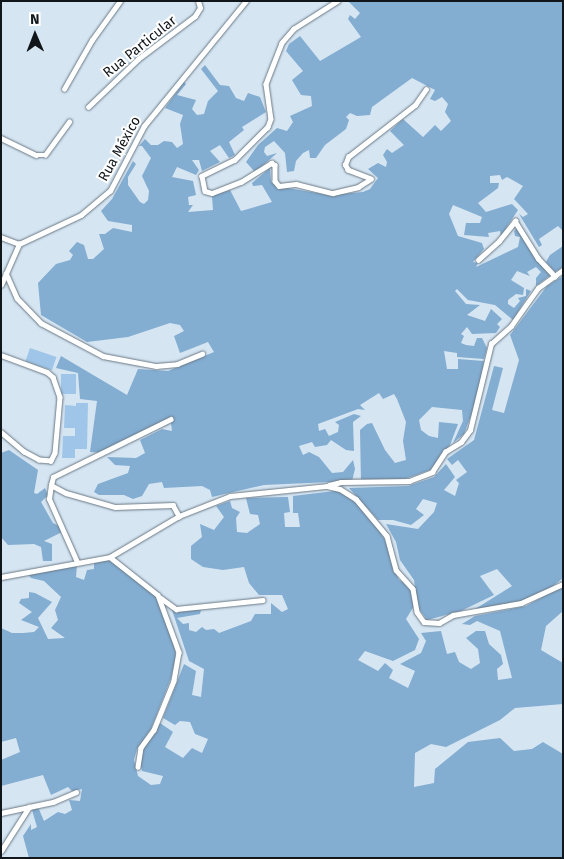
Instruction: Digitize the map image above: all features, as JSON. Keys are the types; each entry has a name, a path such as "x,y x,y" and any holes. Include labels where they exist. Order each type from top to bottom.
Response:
{"street":[{"path":"64,89 92,40 120,1"},
{"name":"Rua Particular","path":"88,107 138,59 195,16 200,8 198,1"},
{"name":"Rua México","path":"19,244 80,215 106,196 144,126 246,1"},
{"path":"338,1 294,29 282,42 266,84 271,119 268,127 235,160 205,173 200,180 208,193 222,190 248,179 270,163 275,166 275,181 279,186 296,184 333,193 358,187 371,178 348,170 345,165 348,157 415,105 426,89"},
{"path":"1,138 36,155 45,155 70,122"},
{"path":"478,260 499,242 515,221 538,258 554,276"},
{"path":"1,237 19,244 1,285 13,291 50,330 103,356 156,366 177,364 202,354"},
{"path":"1,577 110,557 180,516 240,494 269,494 327,486 340,482 409,481 432,472 445,452 462,442 470,430 491,344 511,326 531,296 563,270"},
{"path":"6,273 13,291"},
{"path":"1,355 47,372 53,377 60,397 55,453 51,461 39,460 24,452 1,433"},
{"path":"77,562 49,499 53,477 171,419"},
{"path":"52,485 66,493 115,507 173,505 180,516"},
{"path":"327,486 340,489 356,499 383,531 396,570 413,589 417,612 424,622 439,623 453,615 521,603 563,584"},
{"path":"110,557 173,609 213,608 263,600"},
{"path":"138,767 141,748 160,716 179,664 176,636 158,595"},
{"path":"1,813 53,802 76,792"},
{"path":"1,851 29,807"}],"shaded area":[{"path":"348,1 563,1 563,231 558,226 539,239 542,245 539,247 519,214 523,217 528,214 514,199 523,186 507,177 502,180 500,175 490,176 490,183 499,183 498,188 478,203 486,212 512,204 518,210 501,236 500,231 488,233 489,237 464,235 466,223 480,223 482,217 453,205 449,214 458,236 482,243 484,249 473,262 478,263 476,267 518,247 520,237 515,236 514,231 518,227 552,274 536,286 536,278 541,272 536,267 527,272 530,276 517,271 511,280 524,288 523,295 516,294 508,300 508,304 514,308 520,301 518,298 526,296 526,289 531,291 513,320 495,305 468,300 457,289 455,291 466,304 480,305 467,315 485,321 491,309 502,319 497,324 500,327 496,333 472,334 467,327 461,334 464,336 461,343 466,345 474,346 477,338 482,338 487,348 484,359 457,357 457,353 444,351 447,369 458,369 458,359 484,361 477,400 464,434 453,443 463,421 462,410 432,407 419,420 421,430 429,436 438,438 439,422 458,424 450,445 430,470 405,479 361,482 360,430 367,424 372,423 385,450 395,463 406,460 403,441 406,422 397,399 394,394 383,399 379,393 360,405 365,410 358,409 318,424 319,431 325,429 329,436 338,432 339,425 335,422 354,414 361,416 353,422 354,451 346,450 331,440 327,445 315,447 312,442 299,446 303,455 309,452 319,457 332,473 343,472 353,460 355,469 352,481 264,485 212,497 210,490 202,486 164,488 162,482 149,484 142,496 133,499 124,495 99,495 94,492 98,484 128,473 130,466 115,465 107,457 136,458 145,453 140,440 162,429 172,431 171,423 105,453 90,452 97,401 80,399 78,373 56,368 61,356 127,395 138,369 168,371 214,352 208,342 180,353 174,336 184,331 180,325 170,323 128,337 87,342 41,315 38,283 56,264 70,260 73,255 69,251 77,242 84,245 88,259 93,259 104,249 99,234 105,234 113,228 132,232 132,225 108,221 101,211 112,199 133,161 136,164 128,177 128,185 140,202 144,204 148,200 149,191 142,176 151,158 142,146 139,146 145,139 151,145 158,145 164,141 172,142 177,148 183,144 180,124 183,115 165,108 184,82 186,84 177,95 196,100 192,109 197,115 204,114 208,101 218,91 201,69 205,65 220,85 229,86 236,98 244,101 248,93 260,97 266,112 242,127 244,130 229,142 235,155 229,158 220,145 210,151 220,162 202,171 199,160 192,160 199,170 196,175 177,167 172,177 193,181 196,195 188,197 189,205 193,205 188,212 213,210 212,196 230,190 241,211 272,202 262,185 253,186 252,183 270,168 271,181 276,186 329,195 363,192 370,189 378,178 368,169 378,163 386,167 387,162 383,155 387,149 392,153 404,145 390,131 403,119 423,137 435,125 441,131 451,121 445,112 448,104 442,97 435,101 430,99 435,90 412,78 372,107 370,115 357,116 350,113 346,117 349,120 346,129 325,145 316,158 310,158 309,150 303,153 296,161 294,171 287,172 285,153 274,141 265,147 264,152 267,156 277,153 260,168 254,171 246,162 258,145 277,128 287,131 293,122 290,116 312,106 311,96 301,95 292,80 303,71 286,51 289,44 300,36 320,61 361,37 348,19 350,15 355,19 360,13"},
{"path":"563,246 563,267 555,272 546,262 550,255"},
{"path":"563,276 563,578 548,590 523,602 472,611 512,586 497,569 480,576 494,595 461,611 427,620 418,607 414,580 400,560 396,542 386,524 418,529 434,512 437,503 423,499 416,509 424,515 411,525 393,520 378,520 349,488 408,486 434,477 446,464 455,477 444,490 455,496 459,483 456,480 467,472 458,460 452,465 447,459 474,440 494,366 503,368 492,410 504,413 519,360 510,335 547,286"},
{"path":"30,348 56,357 52,370 25,361"},
{"path":"61,374 76,374 76,394 61,394"},
{"path":"76,403 88,403 87,449 75,449 75,458 62,458 63,436 75,436 75,428 64,428 65,405 76,406"},
{"path":"9,450 38,470 34,493 37,494 45,488 48,495 41,502 53,523 61,527 62,532 44,541 52,544 52,561 43,561 41,547 34,544 8,545 1,537 1,453"},
{"path":"335,491 350,495 374,522 389,546 391,562 399,580 412,587 414,606 406,619 419,639 415,650 393,661 365,651 358,660 378,671 385,663 393,670 389,678 408,688 415,671 400,664 421,653 426,641 421,633 441,631 447,654 455,652 459,662 471,669 480,663 478,649 466,638 476,631 485,631 489,644 501,655 503,664 497,669 498,680 512,678 500,631 477,621 470,625 462,624 475,616 526,606 563,586 563,611 546,626 541,650 563,663 563,704 515,708 500,720 446,747 431,744 415,753 414,787 434,783 435,769 468,742 500,738 514,751 532,749 543,742 563,754 563,858 29,858 23,836 31,824 31,830 37,827 32,810 38,807 44,821 58,812 65,814 72,810 69,800 80,801 82,789 72,791 68,787 51,795 43,775 1,786 1,760 20,752 16,738 1,742 1,628 12,633 23,633 34,632 39,627 21,620 32,612 19,603 21,599 29,598 29,592 52,602 38,618 48,639 65,638 51,628 58,620 55,610 61,597 44,581 31,578 27,573 77,565 76,577 84,580 87,570 94,569 94,560 110,559 156,596 173,639 176,657 171,678 151,729 137,749 134,760 138,776 151,785 160,784 163,776 142,771 139,759 141,751 160,723 173,732 165,747 183,758 192,748 202,753 208,739 195,734 190,722 180,721 175,725 163,718 184,664 196,671 192,695 201,697 204,669 189,661 172,610 201,610 200,614 177,618 183,624 189,623 189,630 196,632 202,627 206,630 214,629 219,633 251,621 255,614 271,614 271,603 282,612 288,609 282,595 259,595 249,583 244,567 223,570 203,567 191,559 191,546 202,537 200,524 214,530 224,517 216,506 230,501 232,508 240,512 236,518 237,532 247,533 260,524 258,515 250,514 246,498 288,497 290,512 284,513 285,527 300,527 298,513 293,513 293,496"}]}
